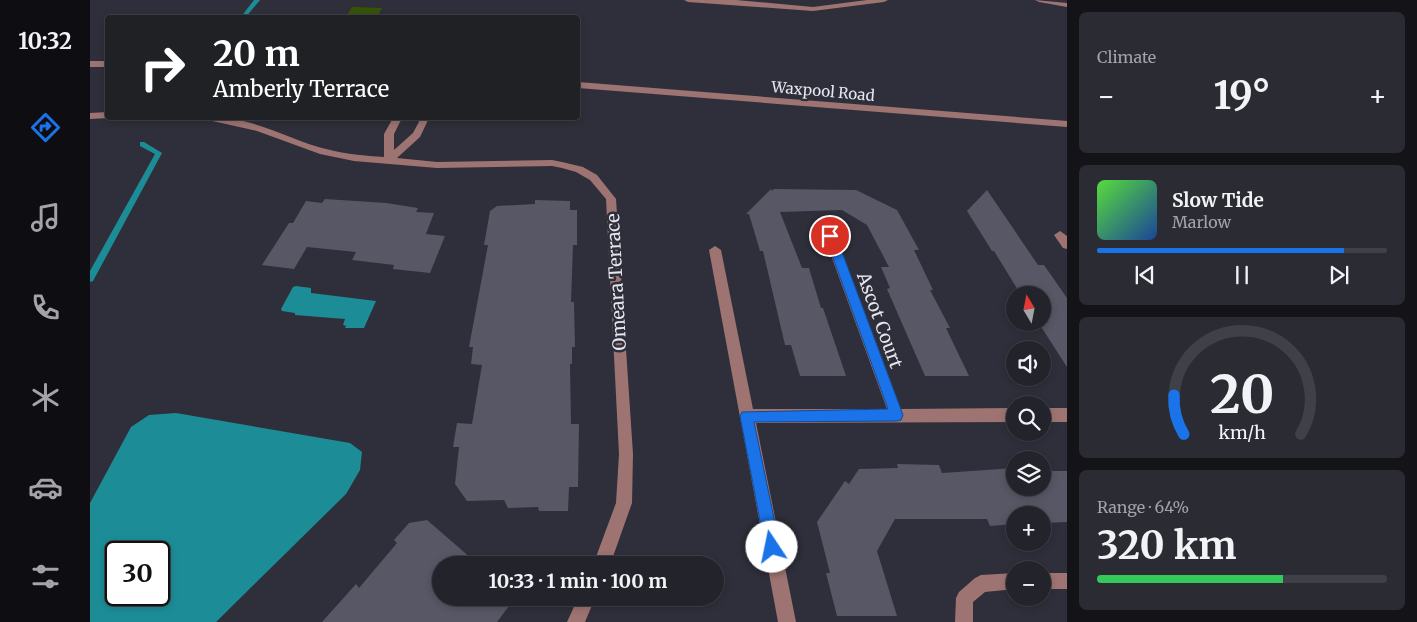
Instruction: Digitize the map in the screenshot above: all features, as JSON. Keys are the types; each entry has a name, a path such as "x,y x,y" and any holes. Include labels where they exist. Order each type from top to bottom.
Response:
{"street":[{"path":"688,0 732,1 813,9 884,0"},
{"path":"1039,0 1067,5"},
{"path":"90,64 105,64"},
{"name":"Waxpool Road","path":"580,86 1067,124"},
{"path":"90,116 105,115"},
{"name":"Omeara Terrace","path":"220,120 260,129 323,152 354,158 437,164 552,164 571,166 588,173 602,184 611,199 626,454 624,504 604,556"},
{"path":"389,160 389,134 396,120"},
{"path":"389,160 417,135 424,120"},
{"path":"1060,235 1067,245"},
{"name":"Ascot Court","path":"830,236 896,415"},
{"path":"715,250 746,416 788,622"},
{"path":"746,416 1006,415"},
{"path":"1051,415 1067,415"},
{"path":"1051,581 1067,581"},
{"path":"964,622 966,598 981,584 1006,582"},
{"path":"576,622 583,606"}],"green space":[{"path":"352,7 382,8 378,15 347,15"}],"water":[{"path":"293,287 311,288 311,293 376,301 364,328 345,328 346,326 343,325 345,319 295,315 295,313 282,311 281,309"},
{"path":"176,413 350,443 362,452 360,470 346,494 216,622 90,622 90,503 131,427 149,415"}],"building":[{"path":"771,189 772,191 774,189 856,190 897,210 919,250 914,250 933,290 930,290 950,328 946,328 969,376 925,376 887,289 890,288 881,267 889,267 867,225 842,210 780,212 802,268 809,268 821,308 823,308 846,376 800,376 791,345 785,345 763,251 760,251 749,214 746,214"},
{"path":"987,190 1038,265 1044,265 1067,298 1067,367 1044,331 1051,331 1051,286 1015,286 967,211"},
{"path":"325,199 386,203 418,208 416,212 434,213 426,234 445,236 430,273 393,269 394,265 352,260 356,252 307,247 294,269 262,265 289,223 293,223 306,201 322,203"},
{"path":"535,200 570,201 570,210 577,210 577,245 573,245 571,302 574,302 575,347 572,347 572,364 570,364 571,424 579,424 578,487 569,487 568,511 539,511 538,507 508,508 504,500 467,501 455,484 459,447 453,447 457,423 472,424 482,365 471,364 473,347 469,347 488,245 484,245 490,211 497,206 535,204"},
{"path":"897,464 939,465 942,473 1006,469 1006,496 1051,496 1051,471 1067,471 1067,522 1051,523 1051,506 1006,506 1006,525 990,526 987,519 895,519 877,551 897,616 837,616 826,573 830,573 817,522 845,481 849,484 859,469 898,468"},
{"path":"427,520 469,556 432,556 432,606 509,606 497,622 322,622 356,584 359,588 397,543 394,540 409,523"}],"waterway":[{"path":"244,15 257,0"},
{"path":"90,279 159,153 142,144"}],"route":[{"path":"772,547 746,416 896,415 830,236"}]}
